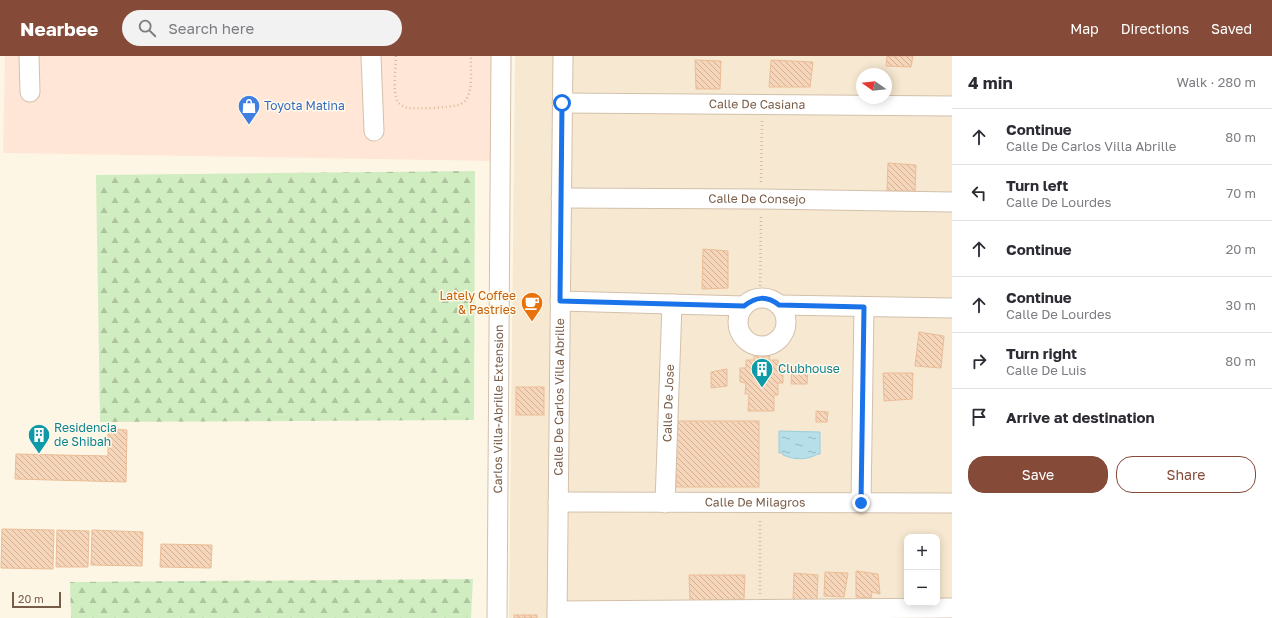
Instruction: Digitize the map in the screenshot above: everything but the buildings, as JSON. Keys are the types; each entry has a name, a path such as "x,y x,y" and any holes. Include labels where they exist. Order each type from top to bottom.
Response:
{"street":[{"path":"29,56 30,92"},
{"path":"371,56 374,131"},
{"name":"Carlos Villa-Abrille Extension","path":"497,618 501,56"},
{"name":"Calle De Carlos Villa Abrille","path":"557,615 563,56"},
{"name":"Calle De Casiana","path":"562,103 952,106"},
{"name":"Calle De Consejo","path":"561,198 952,202"},
{"path":"760,298 773,301 779,305 783,311 785,325 779,338 773,343 759,346 746,339 741,334 738,320 740,312 744,306 751,300 760,298"},
{"path":"560,301 744,306"},
{"name":"Calle De Jose","path":"665,503 672,304"},
{"path":"779,305 952,308"},
{"path":"861,503 864,307"},
{"name":"Calle De Milagros","path":"558,502 952,503"},
{"path":"557,615 760,610 952,608"}],"path":[{"path":"396,56 397,100 400,105 413,108 451,106 464,102 470,87 471,56"},
{"path":"760,503 760,610"}],"shaded area":[{"name":"Toyota Matina","path":"5,56 495,56 494,161 3,153"},
{"path":"515,56 952,56 952,618 509,618"}],"green space":[{"path":"475,171 474,420 100,422 96,175"},
{"path":"473,579 471,618 71,618 70,582"}],"water":[{"path":"779,431 820,432 820,454 808,458 797,459 783,455 783,453 779,453"}],"place":[{"name":"Toyota Matina","path":"249,126"},
{"name":"Lately Coffee & Pastries","path":"532,322"},
{"name":"Clubhouse","path":"762,388"},
{"name":"Residencia de Shibah","path":"39,454"}],"route":[{"path":"562,103 560,301 744,306 751,300 767,298 779,305 864,307 861,503"}]}
